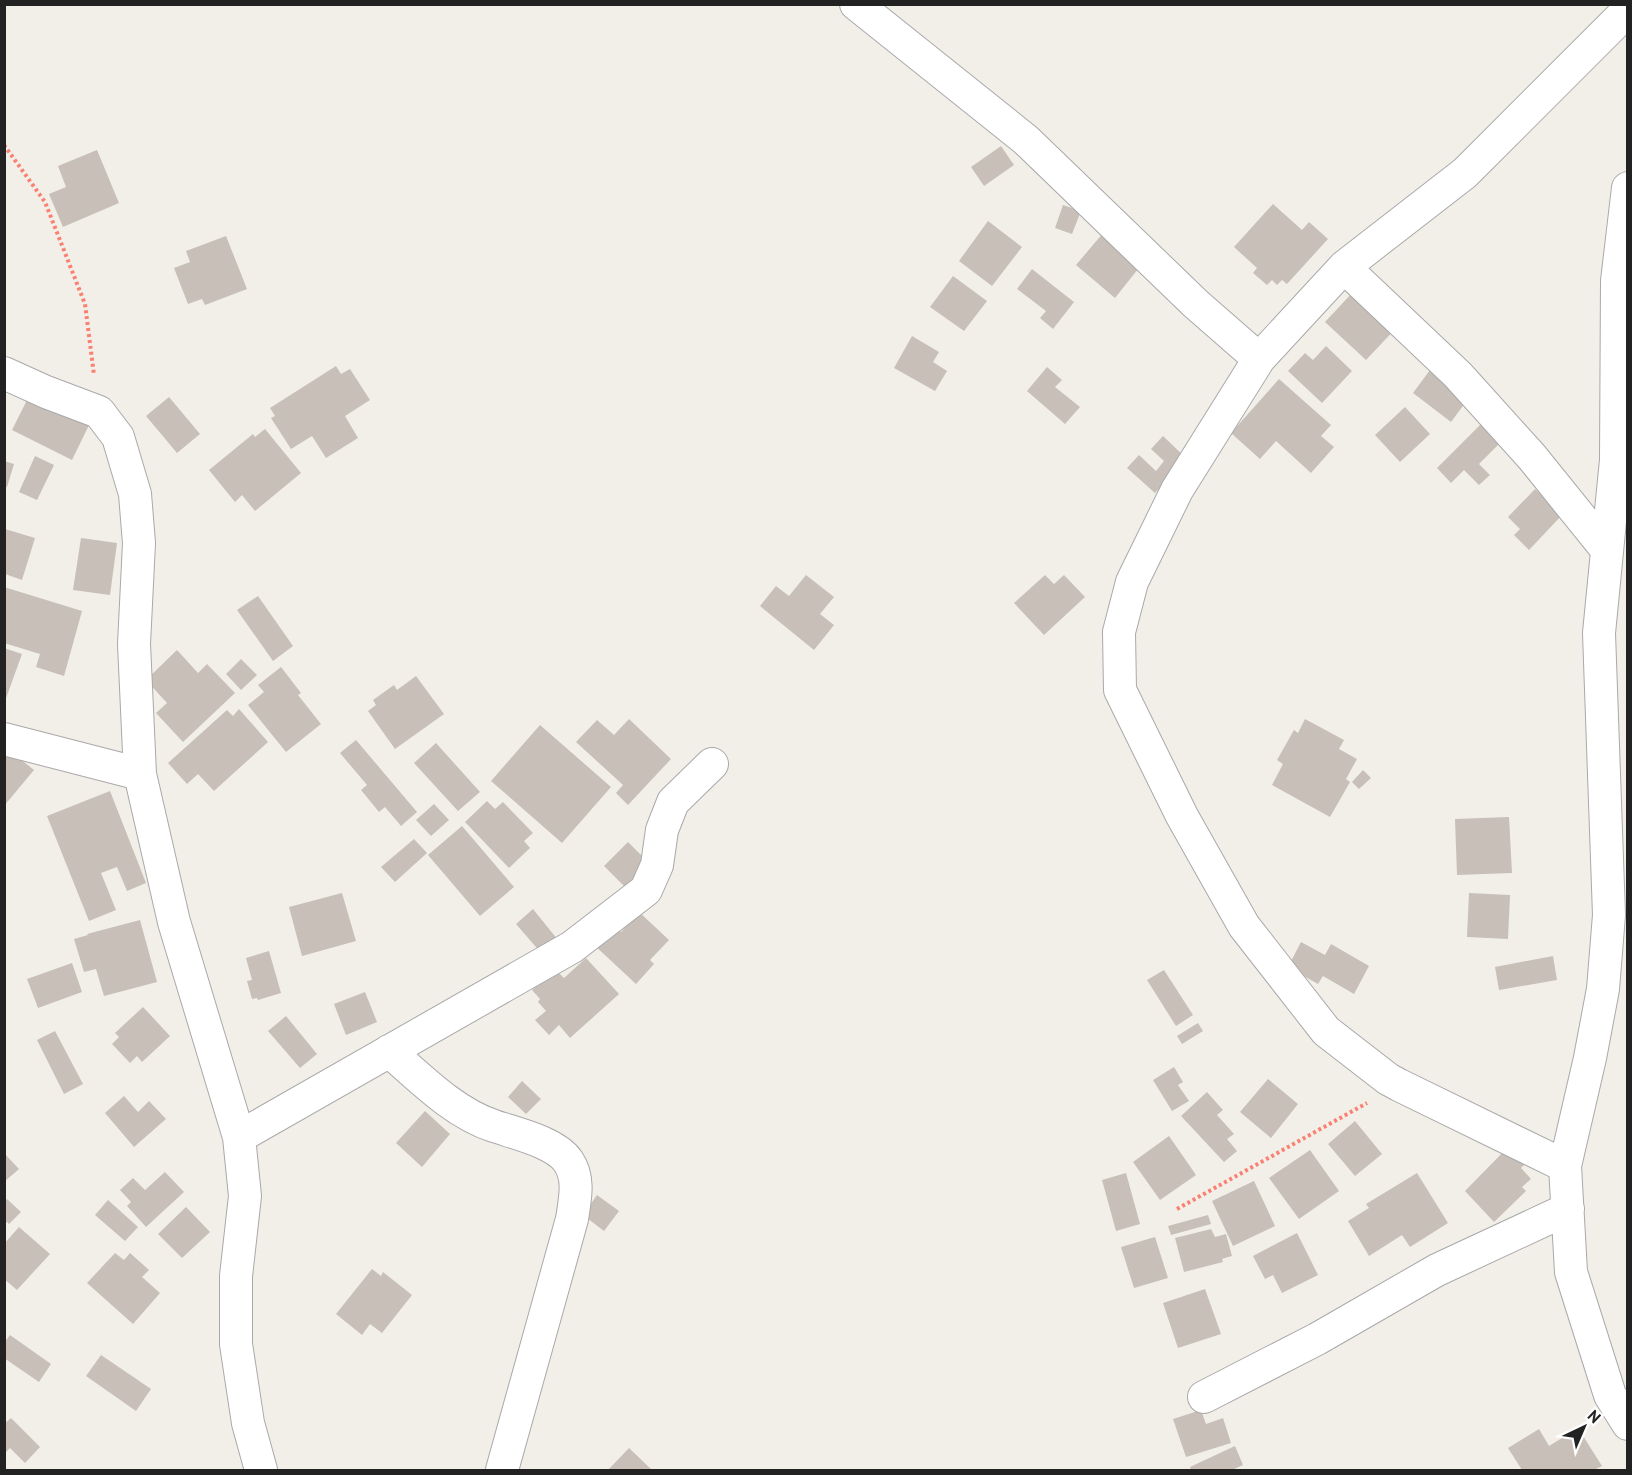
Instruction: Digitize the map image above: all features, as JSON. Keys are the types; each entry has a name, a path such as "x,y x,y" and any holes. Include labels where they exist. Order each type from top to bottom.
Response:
{"street":[{"path":"856,4 1026,140 1196,304 1259,359"},
{"path":"1565,1166 1388,1079 1326,1031 1244,926 1182,816 1120,690 1119,632 1132,582 1177,490 1259,359 1344,267 1465,173 1628,10"},
{"path":"1628,188 1617,281 1616,460 1599,633 1609,915 1602,989 1590,1058 1565,1166 1571,1272 1610,1395 1628,1424"},
{"path":"1344,267 1458,375 1532,458 1607,550"},
{"path":"4,373 99,412 118,437 135,494 139,543 134,644 140,774 174,922 239,1137 245,1196 236,1276 236,1344 248,1423 261,1470"},
{"path":"4,739 140,774"},
{"path":"239,1137 572,947 646,890 657,866 662,830 673,802 712,764"},
{"path":"390,1051 442,1099 490,1125 542,1142 567,1158 575,1173 576,1193 572,1219 502,1470"},
{"path":"1204,1397 1317,1339 1437,1270 1568,1209"}],"path":[{"path":"4,145 45,202 85,304 99,412"},
{"path":"1177,1209 1399,1085"}],"building":[{"path":"1001,146 1014,165 984,186 971,167"},
{"path":"97,150 119,203 63,227 49,194 66,187 58,166"},
{"path":"1273,204 1302,230 1309,222 1328,239 1287,284 1282,280 1277,285 1272,280 1267,285 1253,273 1257,268 1234,247"},
{"path":"1063,205 1081,211 1072,234 1055,228"},
{"path":"988,221 1022,247 992,286 959,261"},
{"path":"1104,232 1142,264 1115,298 1076,265"},
{"path":"226,236 247,289 205,305 202,299 188,304 174,268 190,262 186,251"},
{"path":"1032,269 1074,302 1053,329 1040,318 1046,311 1017,289"},
{"path":"953,276 987,301 964,331 930,307"},
{"path":"1353,292 1399,325 1366,360 1325,322"},
{"path":"912,336 939,352 933,362 947,371 935,391 894,368"},
{"path":"1326,346 1352,371 1322,403 1288,371 1305,353 1313,360"},
{"path":"336,366 341,374 350,369 370,400 345,416 358,438 326,458 312,436 291,449 271,418 275,416 270,408"},
{"path":"1047,367 1062,380 1055,387 1080,407 1065,424 1027,391"},
{"path":"1430,370 1468,399 1451,422 1413,393"},
{"path":"1279,379 1331,425 1321,436 1334,447 1311,473 1276,441 1260,459 1231,433"},
{"path":"32,390 92,419 72,460 12,430"},
{"path":"169,397 200,434 177,453 146,416"},
{"path":"1405,407 1430,434 1400,462 1375,435"},
{"path":"1484,421 1503,440 1479,464 1490,475 1479,485 1464,470 1451,483 1437,468"},
{"path":"265,429 301,473 255,511 242,495 235,502 209,470 253,434 255,437"},
{"path":"1163,436 1187,459 1155,493 1127,468 1139,455 1156,471 1164,461 1151,449"},
{"path":"35,456 54,465 37,500 19,492"},
{"path":"4,461 14,464 7,487 4,486"},
{"path":"1535,489 1563,514 1529,550 1514,535 1520,529 1508,517"},
{"path":"5,529 35,538 22,580 5,574"},
{"path":"81,538 117,543 110,595 73,590"},
{"path":"806,575 834,597 820,614 834,625 814,650 760,606 776,586 789,596"},
{"path":"1045,575 1054,584 1064,575 1085,597 1044,635 1014,603"},
{"path":"4,587 82,611 64,676 36,667 40,654 4,643"},
{"path":"258,596 293,646 273,661 237,610"},
{"path":"4,648 22,654 5,701 4,701"},
{"path":"177,650 198,673 207,664 235,693 183,742 156,713 167,703 146,680"},
{"path":"241,659 257,675 241,690 226,674"},
{"path":"281,667 301,693 298,695 321,724 286,752 248,705 264,692 258,685"},
{"path":"416,676 444,714 395,749 368,711 376,705 373,700 394,685 397,690"},
{"path":"239,709 268,742 214,791 198,774 187,784 168,763 227,710 233,716"},
{"path":"629,719 671,759 628,805 616,793 623,785 576,742 597,720 614,735"},
{"path":"1305,719 1344,740 1339,749 1357,759 1346,779 1350,782 1330,817 1272,785 1283,764 1277,760 1294,730 1298,733"},
{"path":"540,725 611,787 562,843 491,781"},
{"path":"356,740 417,812 401,826 385,807 379,812 361,790 367,785 340,753"},
{"path":"436,743 480,792 458,811 414,763"},
{"path":"4,746 34,770 4,806"},
{"path":"1363,770 1371,778 1359,789 1352,782"},
{"path":"110,791 146,883 127,891 117,867 101,873 116,910 89,921 47,816"},
{"path":"487,801 495,809 503,802 533,833 524,841 530,848 509,868 465,822"},
{"path":"434,804 449,820 431,836 416,820"},
{"path":"1509,817 1512,873 1457,875 1455,819"},
{"path":"462,826 514,887 480,916 428,855"},
{"path":"414,839 427,853 395,882 381,867"},
{"path":"628,842 654,868 630,892 604,866"},
{"path":"342,893 356,941 302,956 289,907"},
{"path":"1469,893 1510,895 1508,939 1467,937"},
{"path":"533,909 558,940 542,954 516,924"},
{"path":"639,912 669,940 650,960 654,964 636,984 593,944 612,924 621,932"},
{"path":"140,920 157,982 104,996 96,969 84,972 74,939"},
{"path":"1301,942 1325,955 1331,944 1369,966 1354,994 1323,976 1318,984 1288,967"},
{"path":"269,951 281,993 258,1000 257,998 252,999 247,981 252,980 246,958"},
{"path":"1553,956 1557,980 1499,990 1495,967"},
{"path":"586,958 619,994 570,1038 559,1025 549,1035 535,1020 546,1011 532,990 555,969 564,978"},
{"path":"72,963 82,992 38,1008 27,979"},
{"path":"1164,970 1193,1015 1176,1026 1147,980"},
{"path":"365,992 377,1022 346,1035 334,1004"},
{"path":"143,1007 170,1036 142,1062 137,1056 130,1063 112,1044 119,1037 115,1033"},
{"path":"286,1016 317,1054 300,1068 268,1031"},
{"path":"1198,1023 1203,1031 1182,1044 1177,1036"},
{"path":"55,1031 83,1084 64,1094 37,1040"},
{"path":"1174,1067 1183,1082 1178,1085 1189,1101 1172,1111 1153,1080"},
{"path":"1268,1079 1298,1104 1271,1138 1240,1112"},
{"path":"522,1081 541,1099 526,1114 508,1097"},
{"path":"1207,1092 1223,1110 1217,1115 1234,1134 1227,1139 1237,1151 1224,1162 1181,1116"},
{"path":"124,1096 138,1112 149,1101 166,1119 134,1147 105,1113"},
{"path":"425,1111 450,1134 422,1167 396,1143"},
{"path":"1355,1121 1382,1154 1355,1176 1328,1144"},
{"path":"1169,1136 1196,1175 1160,1200 1133,1162"},
{"path":"1510,1145 1527,1162 1521,1168 1531,1179 1522,1187 1526,1191 1494,1222 1465,1191"},
{"path":"1310,1150 1339,1191 1299,1219 1269,1178"},
{"path":"4,1153 19,1169 4,1182"},
{"path":"165,1172 184,1192 146,1227 127,1206 131,1202 120,1190 133,1178 145,1190"},
{"path":"1126,1173 1140,1224 1116,1231 1102,1180"},
{"path":"1417,1173 1448,1223 1410,1247 1402,1235 1369,1256 1348,1221 1369,1208 1366,1204"},
{"path":"1254,1181 1275,1226 1233,1246 1212,1201"},
{"path":"597,1195 619,1211 604,1231 583,1215"},
{"path":"7,1199 21,1212 9,1224 7,1222 4,1224 4,1202"},
{"path":"108,1200 138,1227 125,1241 95,1215"},
{"path":"186,1207 210,1232 182,1258 158,1234"},
{"path":"1208,1215 1211,1224 1171,1235 1168,1226"},
{"path":"19,1227 50,1254 17,1290 4,1279 4,1244"},
{"path":"1211,1229 1215,1237 1226,1234 1232,1256 1222,1259 1223,1262 1184,1272 1175,1238"},
{"path":"1297,1233 1318,1275 1282,1293 1273,1275 1265,1279 1253,1256"},
{"path":"1155,1237 1168,1278 1134,1288 1121,1247"},
{"path":"115,1253 124,1260 130,1253 149,1270 142,1277 160,1293 133,1324 87,1283"},
{"path":"372,1269 381,1276 383,1272 412,1295 382,1333 370,1324 362,1335 336,1314"},
{"path":"1205,1289 1221,1334 1178,1348 1163,1303"},
{"path":"10,1335 51,1364 39,1382 4,1358 4,1343"},
{"path":"101,1355 151,1389 136,1411 86,1376"},
{"path":"1201,1410 1206,1424 1223,1418 1231,1443 1186,1457 1173,1419"},
{"path":"11,1418 40,1447 25,1463 10,1448 4,1454 4,1424"},
{"path":"1578,1428 1602,1466 1594,1470 1522,1470 1508,1448 1539,1429 1549,1446"},
{"path":"1235,1446 1243,1465 1232,1470 1191,1470 1190,1467"},
{"path":"629,1448 652,1470 608,1470"}]}
